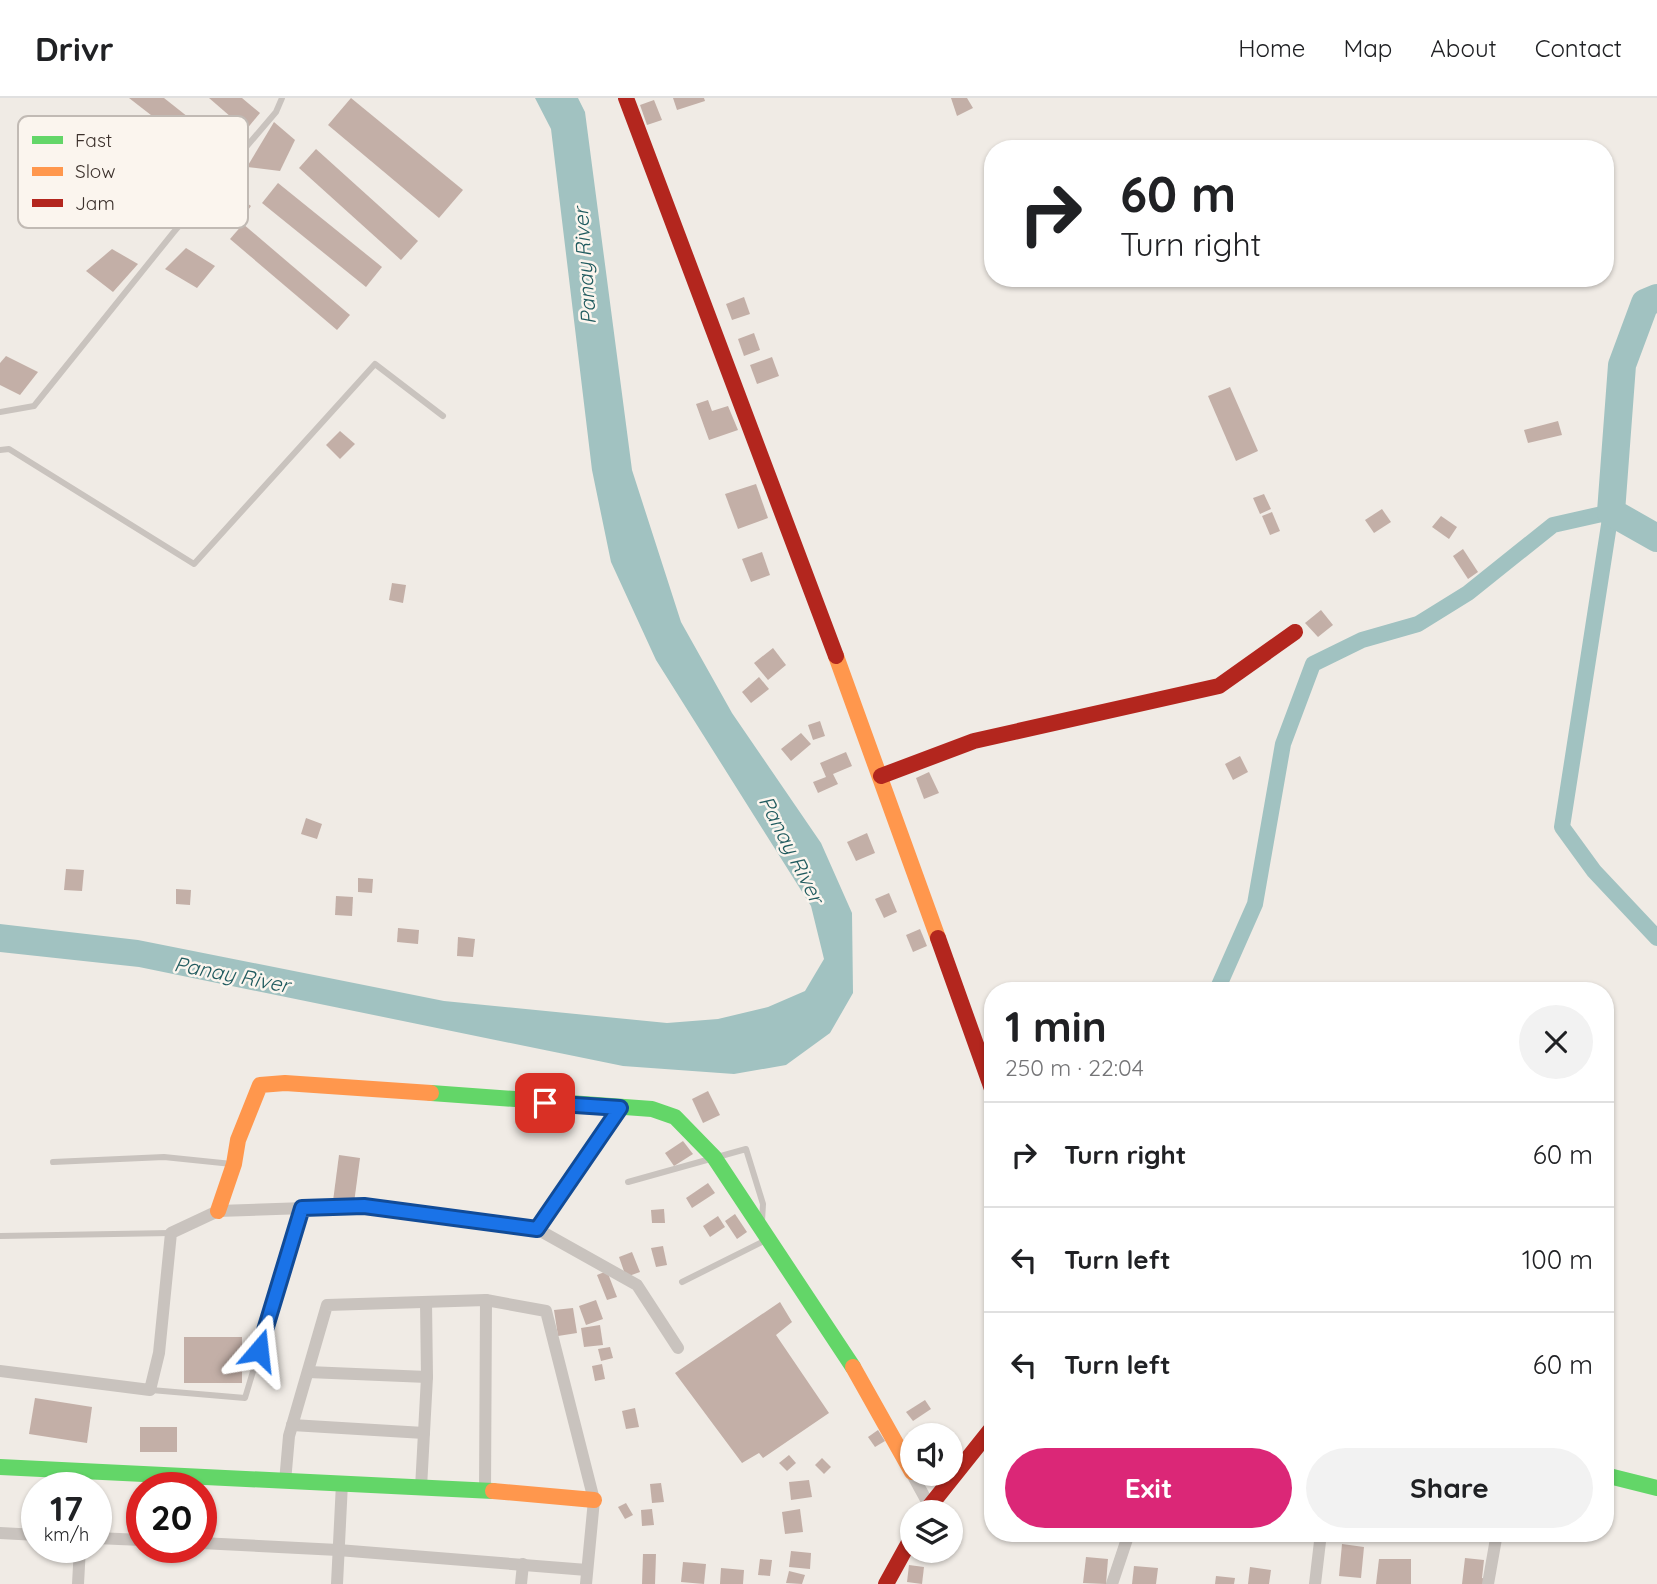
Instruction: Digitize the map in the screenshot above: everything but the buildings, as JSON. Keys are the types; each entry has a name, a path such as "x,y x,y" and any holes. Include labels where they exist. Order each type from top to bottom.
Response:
{"street":[{"path":"626,98 881,776 984,1066"},
{"path":"881,776 974,741 1219,686 1295,632"},
{"path":"218,1211 234,1164 238,1140 260,1085 285,1083 652,1109 675,1116 714,1157 861,1379 900,1451"},
{"path":"537,1229 620,1108"},
{"path":"0,1371 150,1390 159,1353 171,1233 218,1211 302,1208 364,1206 537,1229 637,1285 678,1348"},
{"path":"485,1492 486,1300"},
{"path":"285,1482 289,1436 327,1305 486,1300 546,1311 594,1500 586,1584"},
{"path":"421,1488 427,1377 426,1302"},
{"path":"308,1372 427,1377"},
{"path":"292,1425 424,1433"},
{"path":"934,1500 984,1438"},
{"path":"0,1467 33,1472"},
{"path":"1614,1477 1657,1488"},
{"path":"112,1480 342,1483 536,1493 594,1500"},
{"path":"337,1584 342,1483"},
{"path":"0,1532 21,1534"},
{"path":"1112,1584 1126,1542"},
{"path":"1315,1584 1320,1542"},
{"path":"1488,1584 1495,1542"},
{"path":"217,1544 338,1550 587,1570"},
{"path":"886,1584 900,1559"},
{"path":"78,1584 79,1563"},
{"path":"521,1584 523,1564"}],"lane":[{"path":"248,145 276,112 282,98"},
{"path":"0,412 34,406 177,228"},
{"path":"0,450 9,449 194,564 375,364 443,416"},
{"path":"628,1182 746,1149 764,1204 764,1234 681,1282"},
{"path":"53,1162 164,1157 234,1164"},
{"path":"150,1390 245,1398 302,1208"},
{"path":"0,1236 171,1233"}],"water":[{"name":"Panay River","path":"535,98 578,98 585,112 632,470 681,622 732,713 821,843 852,913 853,993 830,1033 786,1065 734,1074 623,1066 139,967 0,952 0,924 138,940 444,1001 667,1023 718,1019 768,1007 805,991 824,959 811,906 656,660 611,562 592,470 551,129"}],"waterway":[{"path":"1657,298 1645,303 1622,365 1611,512 1657,538"},
{"path":"1221,982 1255,904 1283,744 1313,664 1362,640 1418,624 1468,593 1553,525 1611,512 1562,827 1594,871 1657,938"}],"traffic: fast":[{"path":"431,1093 652,1109 675,1117 714,1157 853,1367"},
{"path":"0,1467 493,1491"},
{"path":"1614,1477 1657,1488"}],"traffic: slow":[{"path":"836,656 938,938"},
{"path":"218,1211 234,1164 238,1140 260,1085 285,1083 431,1093"},
{"path":"853,1367 900,1451"},
{"path":"493,1491 594,1500"}],"traffic: jam":[{"path":"626,98 836,656"},
{"path":"881,776 974,741 1219,686 1295,632"},
{"path":"938,938 984,1067"},
{"path":"935,1500 984,1438"},
{"path":"886,1584 900,1559"}],"route":[{"path":"259,1350 302,1208 364,1206 537,1229 620,1108 545,1103"}]}
